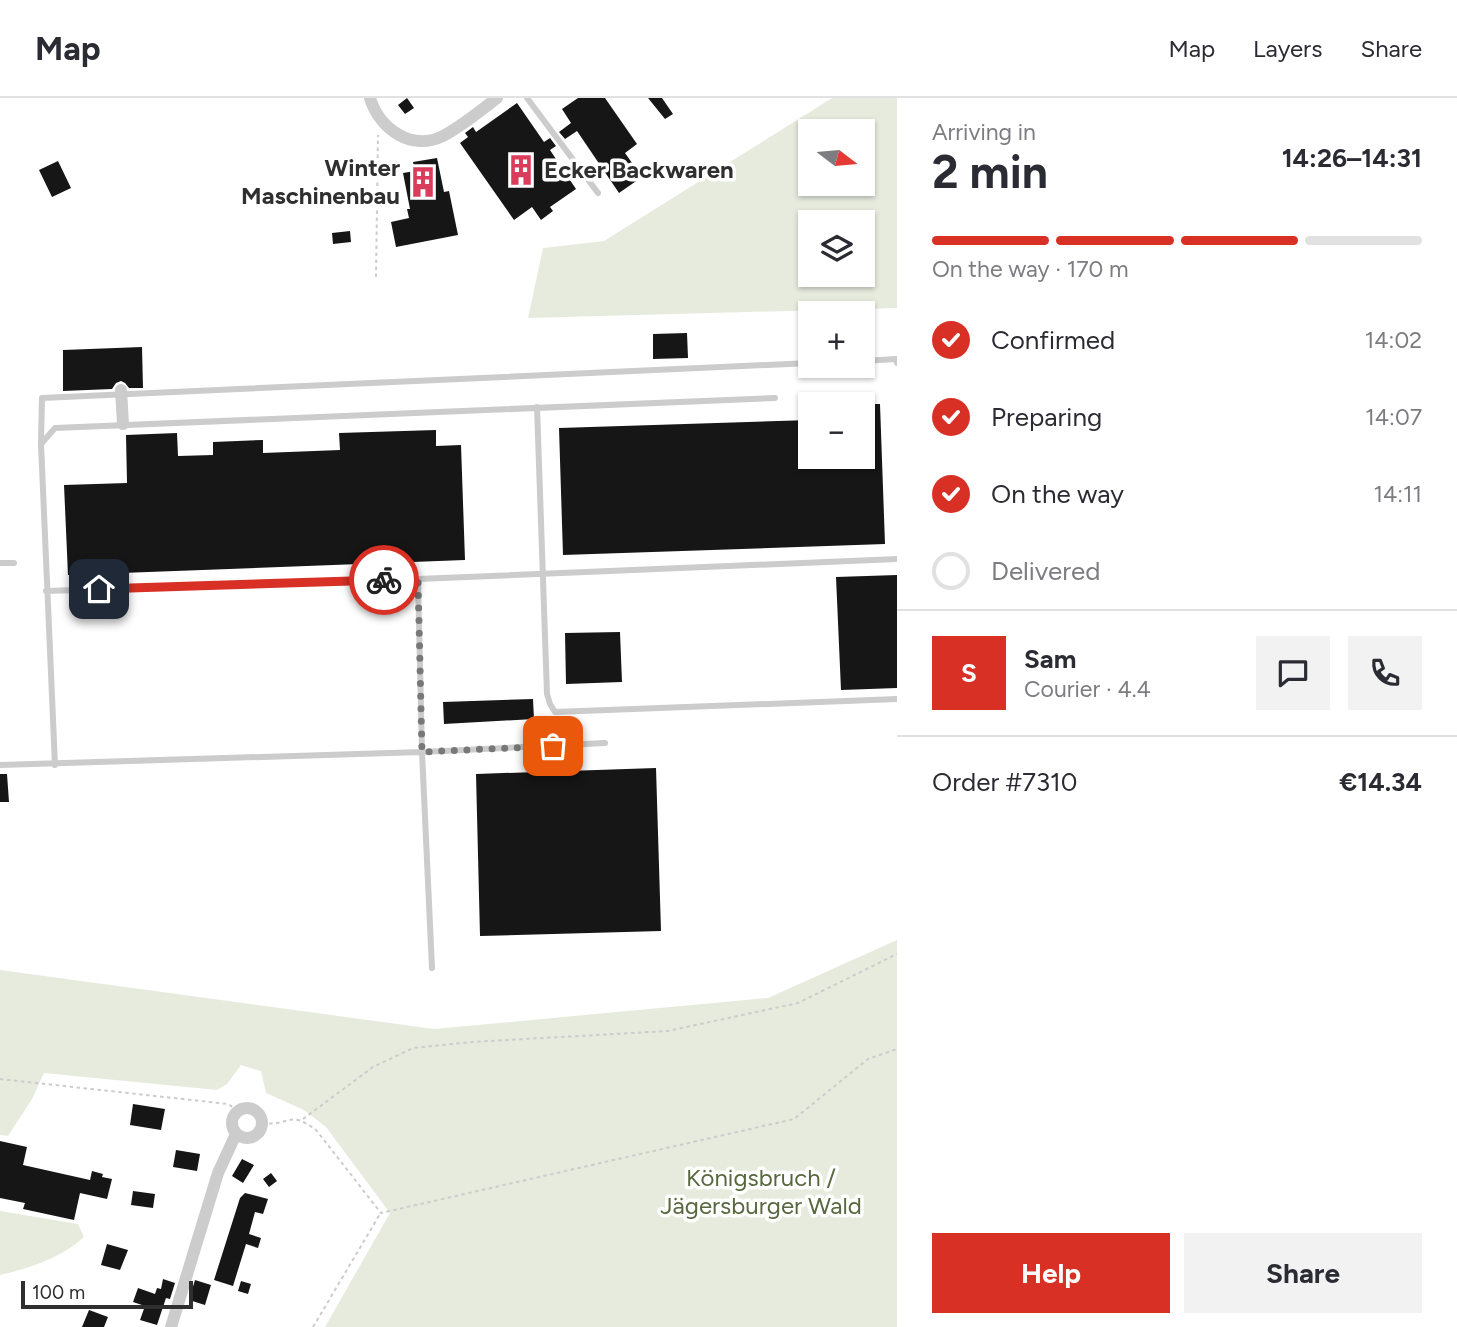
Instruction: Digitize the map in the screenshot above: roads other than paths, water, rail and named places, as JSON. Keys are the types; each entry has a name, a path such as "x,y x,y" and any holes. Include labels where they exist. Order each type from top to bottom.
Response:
{"street":[{"path":"369,98 384,125 402,137 413,140 440,137 497,98"},
{"path":"121,392 123,424"},
{"path":"171,1327 218,1173 236,1134 232,1122 238,1111 250,1108 260,1116 262,1123 258,1134 247,1138 236,1134"}],"lane":[{"path":"527,98 598,193"},
{"path":"875,360 897,359 897,363"},
{"path":"55,765 46,591 42,398 121,392 798,364"},
{"path":"41,443 55,428 775,398"},
{"path":"537,407 547,694 555,712 897,699"},
{"path":"46,591 897,559"},
{"path":"0,563 14,563"},
{"path":"418,579 422,752 432,968"},
{"path":"0,765 422,752 605,743"}],"place":[{"name":"Ecker Backwaren","path":"521,170"},
{"name":"Winter Maschinenbau","path":"423,182"}],"park label":[{"name":"Königsbruch / Jägersburger Wald","path":"761,1192"}]}
